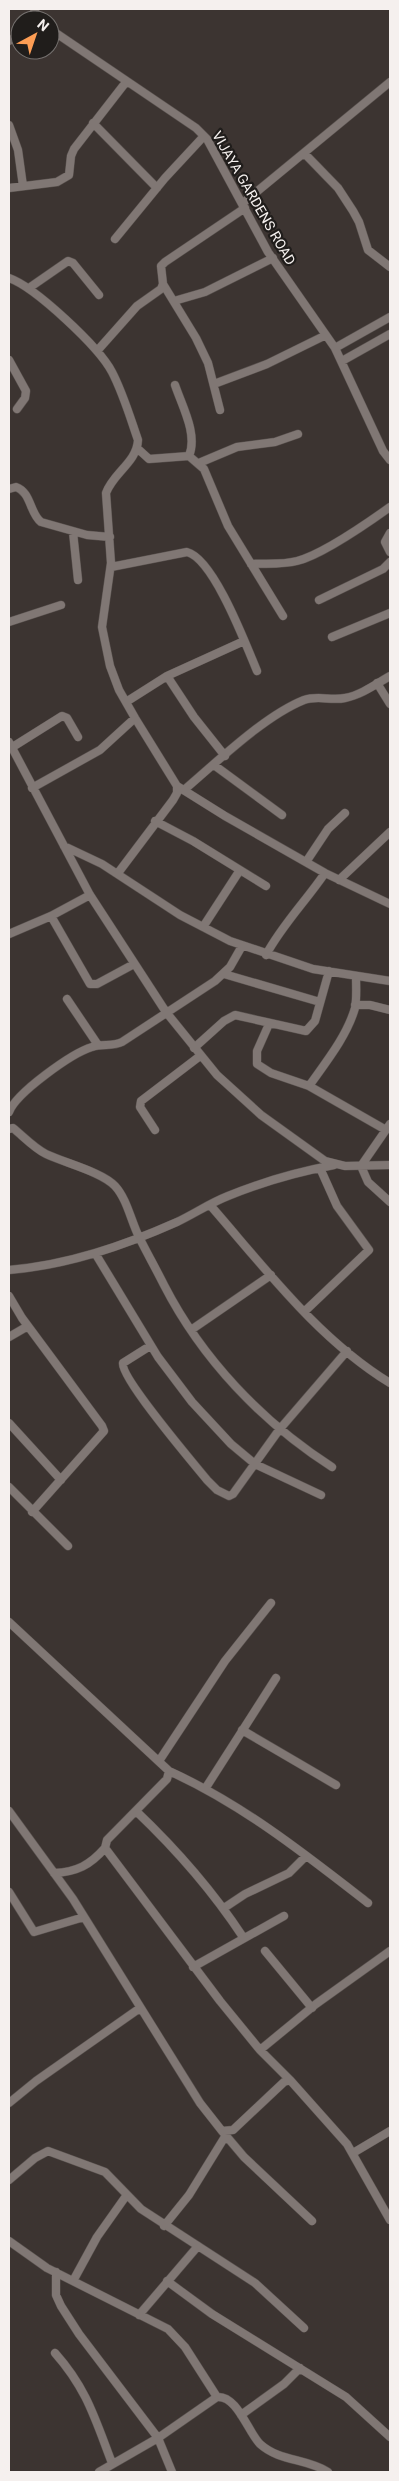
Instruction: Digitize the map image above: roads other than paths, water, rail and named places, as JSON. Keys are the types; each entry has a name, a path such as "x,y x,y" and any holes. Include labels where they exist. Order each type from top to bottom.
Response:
{"street":[{"name":"VIJAYA GARDENS ROAD","path":"60,36 196,128 204,136 273,258 335,348 383,451 390,460"},
{"path":"9,188 57,182 69,176 71,156 74,149 126,82"},
{"path":"220,410 208,363 163,284 161,271 165,262 244,206 304,153 390,83"},
{"path":"93,123 158,188"},
{"path":"9,125 18,150 23,186"},
{"path":"115,239 204,136"},
{"path":"304,153 338,188 359,222 368,250 390,267"},
{"path":"174,301 205,292 273,258"},
{"path":"29,288 68,261 73,263 99,296"},
{"path":"9,278 29,288 97,351 112,371 138,440 133,457 110,482 106,493 110,537 110,567 102,627 110,666 135,718 181,788 325,873 390,904"},
{"path":"97,351 137,306 161,289 163,284"},
{"path":"335,348 390,317"},
{"path":"214,384 268,364 326,334"},
{"path":"342,361 390,334"},
{"path":"9,360 26,392 25,398 17,409"},
{"path":"174,385 193,443 189,456"},
{"path":"199,463 237,447 275,442 298,434"},
{"path":"137,448 149,459 189,456 199,463 204,469 220,511 283,616"},
{"path":"9,489 16,487 25,492 37,519 41,522 87,536 110,537"},
{"path":"251,564 286,563 305,558 334,543 390,507"},
{"path":"73,532 78,580"},
{"path":"390,533 385,542 390,552"},
{"path":"110,567 187,552 194,554 210,572 257,671"},
{"path":"319,600 383,569 390,562"},
{"path":"9,622 61,605"},
{"path":"332,637 390,613"},
{"path":"126,702 167,676 244,641"},
{"path":"167,676 194,717 225,756"},
{"path":"118,873 181,788 291,706 318,697 346,698 390,676"},
{"path":"377,684 390,704"},
{"path":"78,737 67,718 62,716 11,751 90,895 166,1012 216,1075 261,1115 325,1161 334,1165"},
{"path":"32,788 100,750 135,718"},
{"path":"214,765 282,815"},
{"path":"306,862 328,829 346,813"},
{"path":"155,822 194,841 266,886"},
{"path":"339,880 390,832"},
{"path":"64,846 118,873 203,927 242,946 266,955 329,971 390,981"},
{"path":"203,927 240,870"},
{"path":"266,955 278,932 307,900 325,873"},
{"path":"9,934 51,916 90,895"},
{"path":"51,916 90,984 97,984 134,964"},
{"path":"242,946 224,974 122,1042 109,1046 98,1045 82,1051 34,1085 18,1099 9,1113 11,1128 44,1153 102,1176 113,1184 124,1202 139,1237 169,1296 205,1350 255,1407 279,1430 332,1467"},
{"path":"194,1048 230,1016 236,1015 306,1031 315,1022 329,971"},
{"path":"224,974 320,1002"},
{"path":"309,1086 343,1035 356,1005 356,976"},
{"path":"67,999 98,1045"},
{"path":"356,1005 370,1005 390,1010"},
{"path":"270,1024 257,1051 257,1064 271,1072 309,1086 388,1127 361,1166"},
{"path":"155,1130 140,1107 141,1101 200,1056"},
{"path":"9,1270 44,1267 95,1253 139,1237 210,1205 278,1178 334,1165 390,1164"},
{"path":"381,1165 390,1173"},
{"path":"361,1166 368,1182 376,1192 390,1202"},
{"path":"304,1312 369,1250 337,1206 320,1168"},
{"path":"210,1205 304,1312 347,1351 390,1383"},
{"path":"95,1253 150,1346 192,1402 231,1444 255,1464 321,1495"},
{"path":"191,1330 271,1275"},
{"path":"9,1296 28,1326 104,1431 32,1512"},
{"path":"9,1337 28,1326"},
{"path":"150,1346 123,1363 124,1372 149,1407 207,1480 217,1490 230,1496 279,1430 347,1351"},
{"path":"9,1423 61,1480"},
{"path":"9,1487 68,1546"},
{"path":"159,1761 225,1661 271,1603"},
{"path":"9,1622 169,1771 204,1789 274,1832 368,1903"},
{"path":"204,1789 276,1678"},
{"path":"242,1730 336,1785"},
{"path":"54,1873 68,1873 86,1866 105,1848 107,1840 167,1778 169,1771"},
{"path":"9,1811 84,1917 200,2103 251,2163 312,2221"},
{"path":"136,1811 186,1861 224,1908 243,1937"},
{"path":"105,1848 193,1967 260,2050 335,2129 353,2154 390,2220"},
{"path":"224,1908 245,1894 289,1873 306,1856"},
{"path":"9,1892 34,1932 84,1917"},
{"path":"193,1967 243,1937 284,1916"},
{"path":"265,1951 312,2008"},
{"path":"260,2050 312,2008 390,1952"},
{"path":"9,2103 36,2081 140,2008"},
{"path":"164,2226 189,2195 224,2133 233,2130 284,2082 290,2080"},
{"path":"353,2154 390,2131"},
{"path":"9,2180 35,2158 51,2151 105,2172 126,2196 164,2226 255,2284 304,2328"},
{"path":"73,2281 97,2237 126,2196"},
{"path":"9,2241 22,2252 56,2272 161,2325 175,2335 217,2397"},
{"path":"139,2315 166,2281 198,2246"},
{"path":"56,2272 56,2295 64,2312 158,2438 172,2472"},
{"path":"166,2281 212,2314 346,2397 390,2437"},
{"path":"55,2352 73,2373 85,2394 112,2464"},
{"path":"241,2415 284,2384 300,2368"},
{"path":"99,2472 158,2438 217,2397 226,2398 241,2415 258,2442 270,2452 282,2458 312,2464 328,2472"}]}
